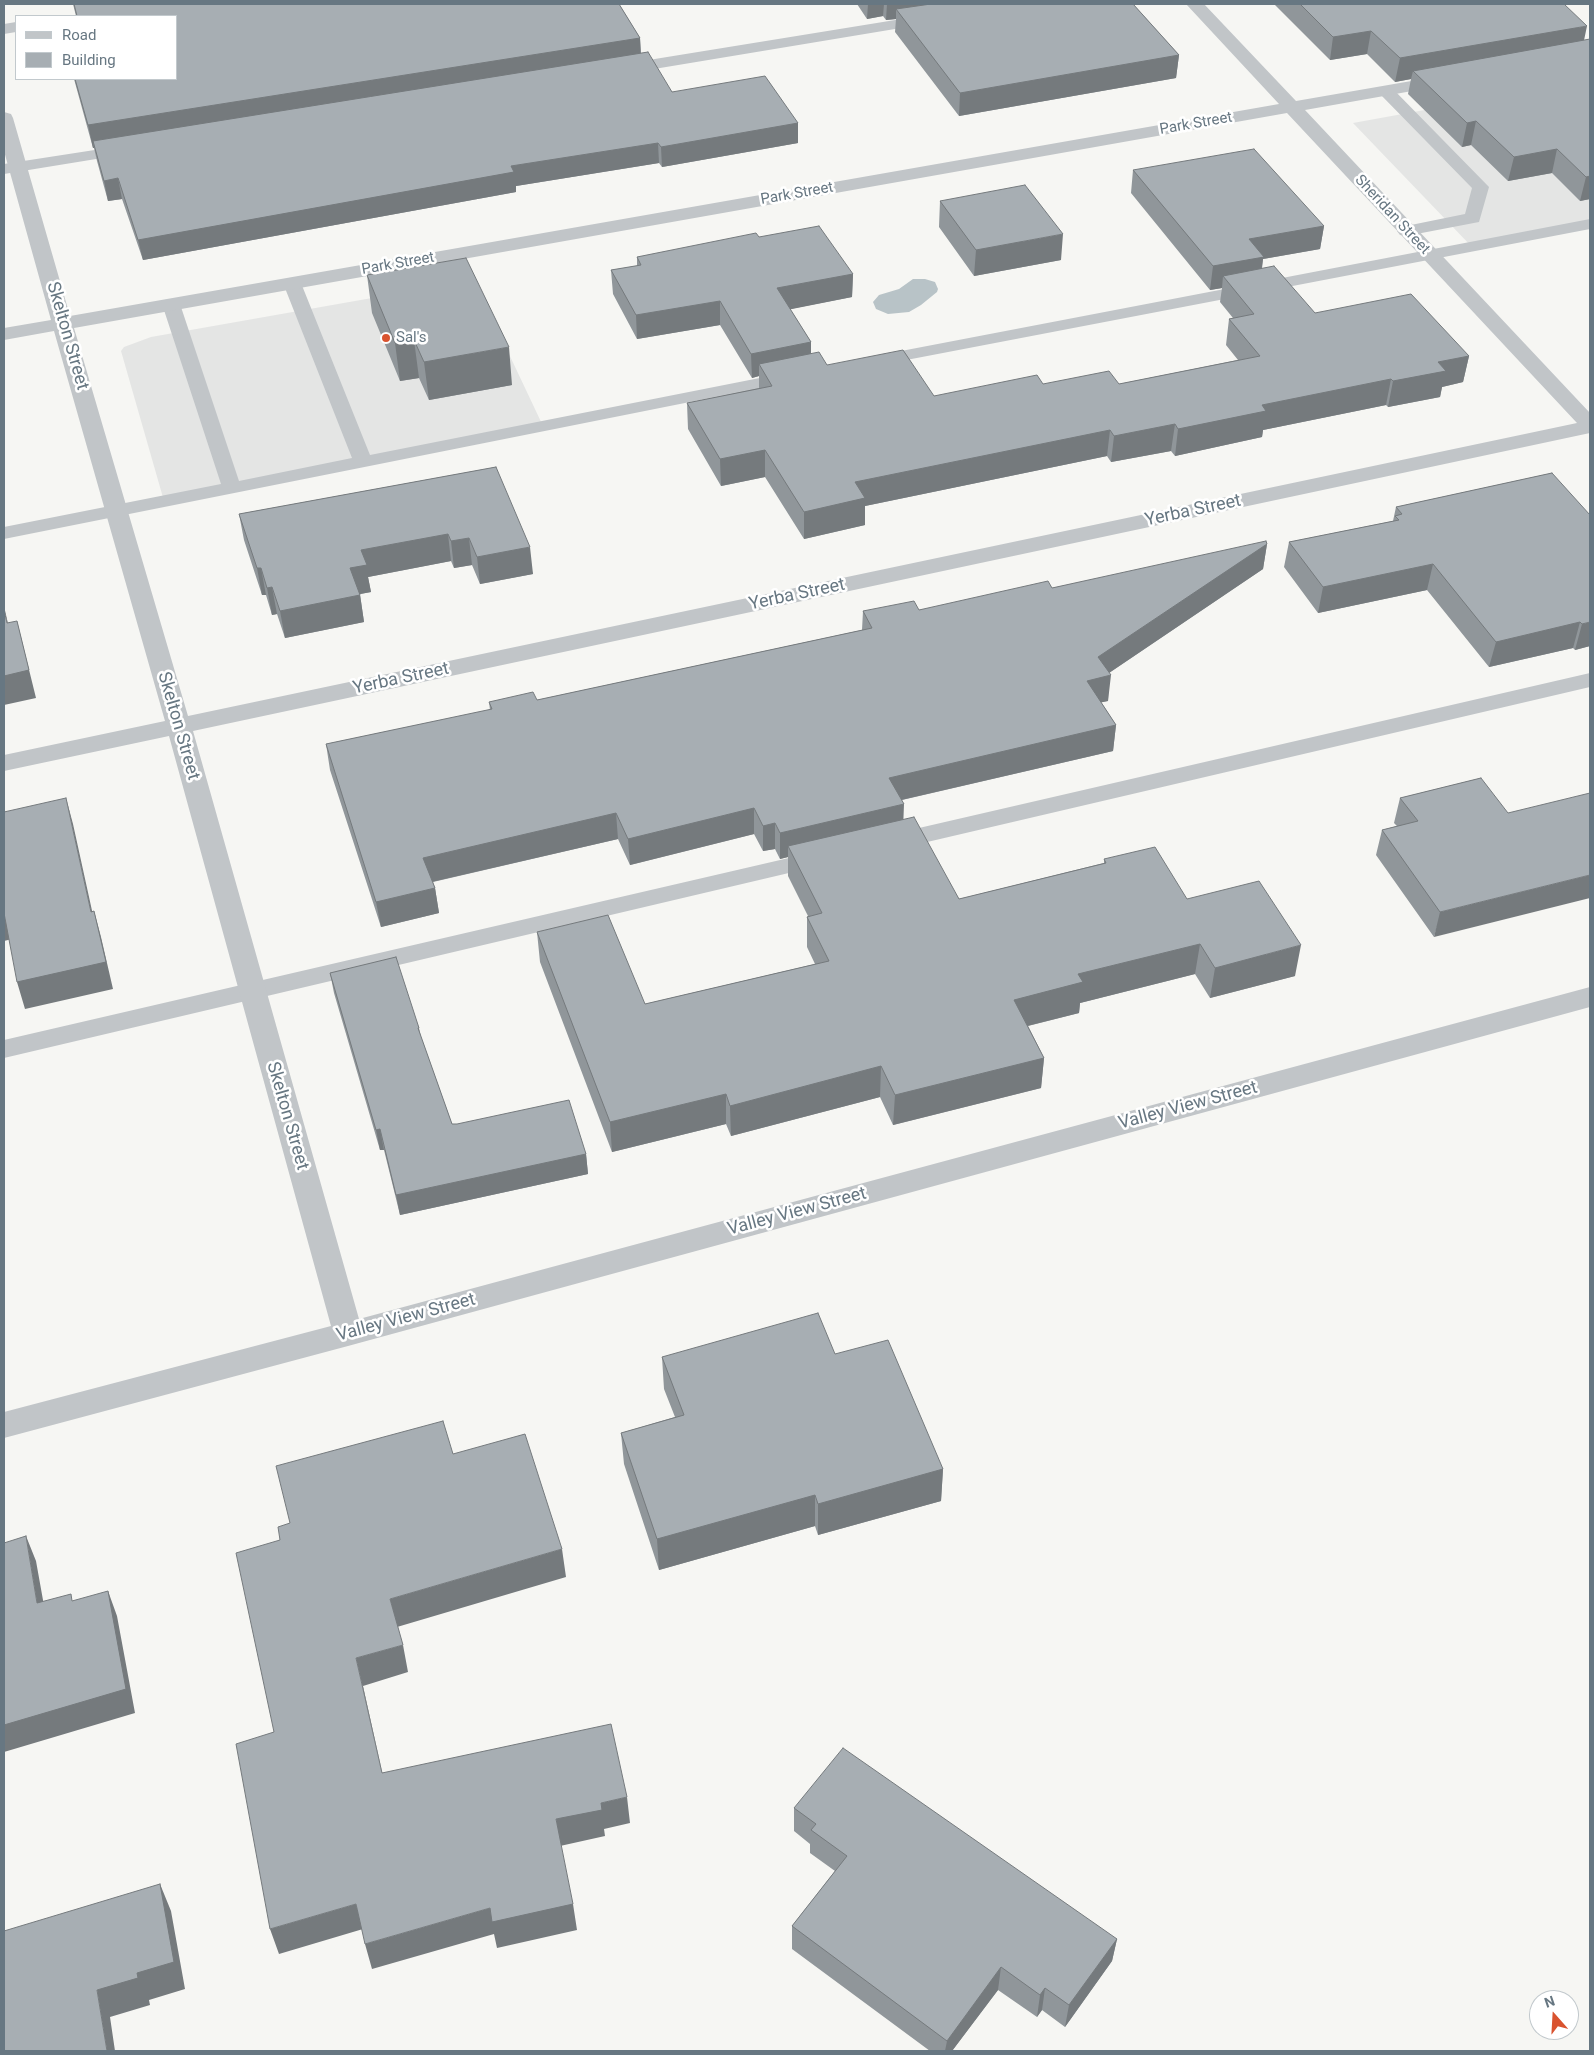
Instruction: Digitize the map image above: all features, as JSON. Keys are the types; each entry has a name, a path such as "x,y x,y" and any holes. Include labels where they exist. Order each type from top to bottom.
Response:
{"street":[{"name":"Sheridan Street","path":"1195,4 1590,426"},
{"name":"Park Street","path":"4,334 1464,77"},
{"name":"Skelton Street","path":"4,118 12,168 63,323 115,511 179,726 348,1334"},
{"name":"Yerba Street","path":"4,763 1590,426"},
{"name":"Valley View Street","path":"4,1425 348,1334 1590,997"}],"lane":[{"path":"607,72 943,17"},
{"path":"1386,91 1481,187 1473,218 1406,231"},
{"path":"12,168 138,148"},
{"path":"856,364 1590,224"},
{"path":"292,283 363,462"},
{"path":"170,304 232,488"},
{"path":"4,533 810,373"},
{"path":"875,846 1590,680"},
{"path":"4,1049 838,854"}],"shaded area":[{"path":"1507,95 1590,174 1590,224 1472,247 1353,123"},
{"path":"913,279 925,279 935,282 938,289 937,292 909,312 888,314 876,309 873,302 879,295 899,289"},
{"path":"474,280 543,426 164,501 121,351 124,347 151,337"}],"building":[{"path":"74,4 619,4 640,38 88,125 75,80 178,80 178,15 77,15"},
{"path":"931,4 1133,4 1179,55 960,93 896,9"},
{"path":"1300,4 1564,4 1587,26 1400,58 1371,31 1333,37"},
{"path":"1590,39 1590,176 1586,177 1557,149 1514,157 1476,121 1467,123 1413,71"},
{"path":"648,52 672,92 765,76 798,123 661,147 658,143 511,166 514,172 138,240 118,178 104,181 93,141"},
{"path":"1254,149 1324,226 1249,239 1264,257 1213,266 1133,170"},
{"path":"1025,185 1063,234 976,250 940,201"},
{"path":"819,226 853,274 777,288 811,342 751,354 720,301 636,315 611,270 641,265 637,257 756,233 759,237"},
{"path":"466,258 509,347 424,362 414,340 395,343 367,275"},
{"path":"1274,266 1315,313 1411,294 1469,356 1438,362 1446,371 1393,381 1391,379 1262,405 1266,411 1178,429 1175,424 1114,436 1110,430 855,482 865,498 804,512 765,450 720,459 687,403 772,386 759,364 819,352 827,365 903,350 934,396 1037,375 1043,384 1109,371 1119,384 1260,356 1229,319 1254,314 1223,276"},
{"path":"496,467 530,547 477,557 469,538 451,541 448,534 361,550 367,565 350,568 360,595 280,611 272,587 267,588 261,568 257,568 239,514"},
{"path":"1552,473 1590,515 1590,622 1582,624 1580,622 1496,642 1433,564 1323,587 1289,542 1399,520 1395,516 1402,514 1396,507"},
{"path":"1266,541 1267,544 1098,657 1111,675 1087,681 1116,725 889,778 904,804 780,833 775,823 763,826 754,808 628,839 616,813 423,858 435,888 376,902 326,744 492,709 489,702 533,692 537,700 872,628 863,611 914,601 919,610 1048,581 1052,588"},
{"path":"4,610 7,623 17,621 29,670 4,676"},
{"path":"1481,778 1508,813 1590,793 1590,875 1440,912 1382,830 1418,821 1400,798"},
{"path":"66,798 91,912 94,911 106,962 17,982 4,913 4,812"},
{"path":"914,817 959,899 1106,863 1104,859 1155,847 1187,899 1259,881 1301,945 1215,968 1200,944 1078,974 1083,982 1014,1000 1044,1058 895,1095 881,1066 730,1106 726,1094 610,1122 537,932 608,915 645,1004 829,961 807,917 822,913 788,846"},
{"path":"396,957 418,1028 452,1124 569,1100 586,1154 396,1195 380,1129 376,1130 330,973"},
{"path":"818,1313 835,1354 888,1340 943,1469 818,1504 815,1495 657,1539 621,1433 684,1415 662,1357"},
{"path":"443,1421 453,1454 525,1434 562,1549 390,1599 403,1645 356,1658 382,1773 611,1724 627,1797 601,1803 602,1810 556,1819 573,1904 492,1922 490,1908 365,1944 356,1904 270,1929 236,1744 274,1732 236,1553 280,1540 278,1527 290,1523 276,1466"},
{"path":"26,1536 37,1603 71,1594 72,1601 108,1591 126,1689 4,1725 4,1543"},
{"path":"843,1748 1117,1939 1069,2005 1045,1988 1040,1995 1001,1967 947,2041 792,1926 847,1856 811,1830 816,1824 794,1808"},
{"path":"160,1884 174,1962 137,1973 138,1978 97,1990 107,2051 4,2051 4,1931"}],"place":[{"name":"Sal's","path":"386,338"}]}
